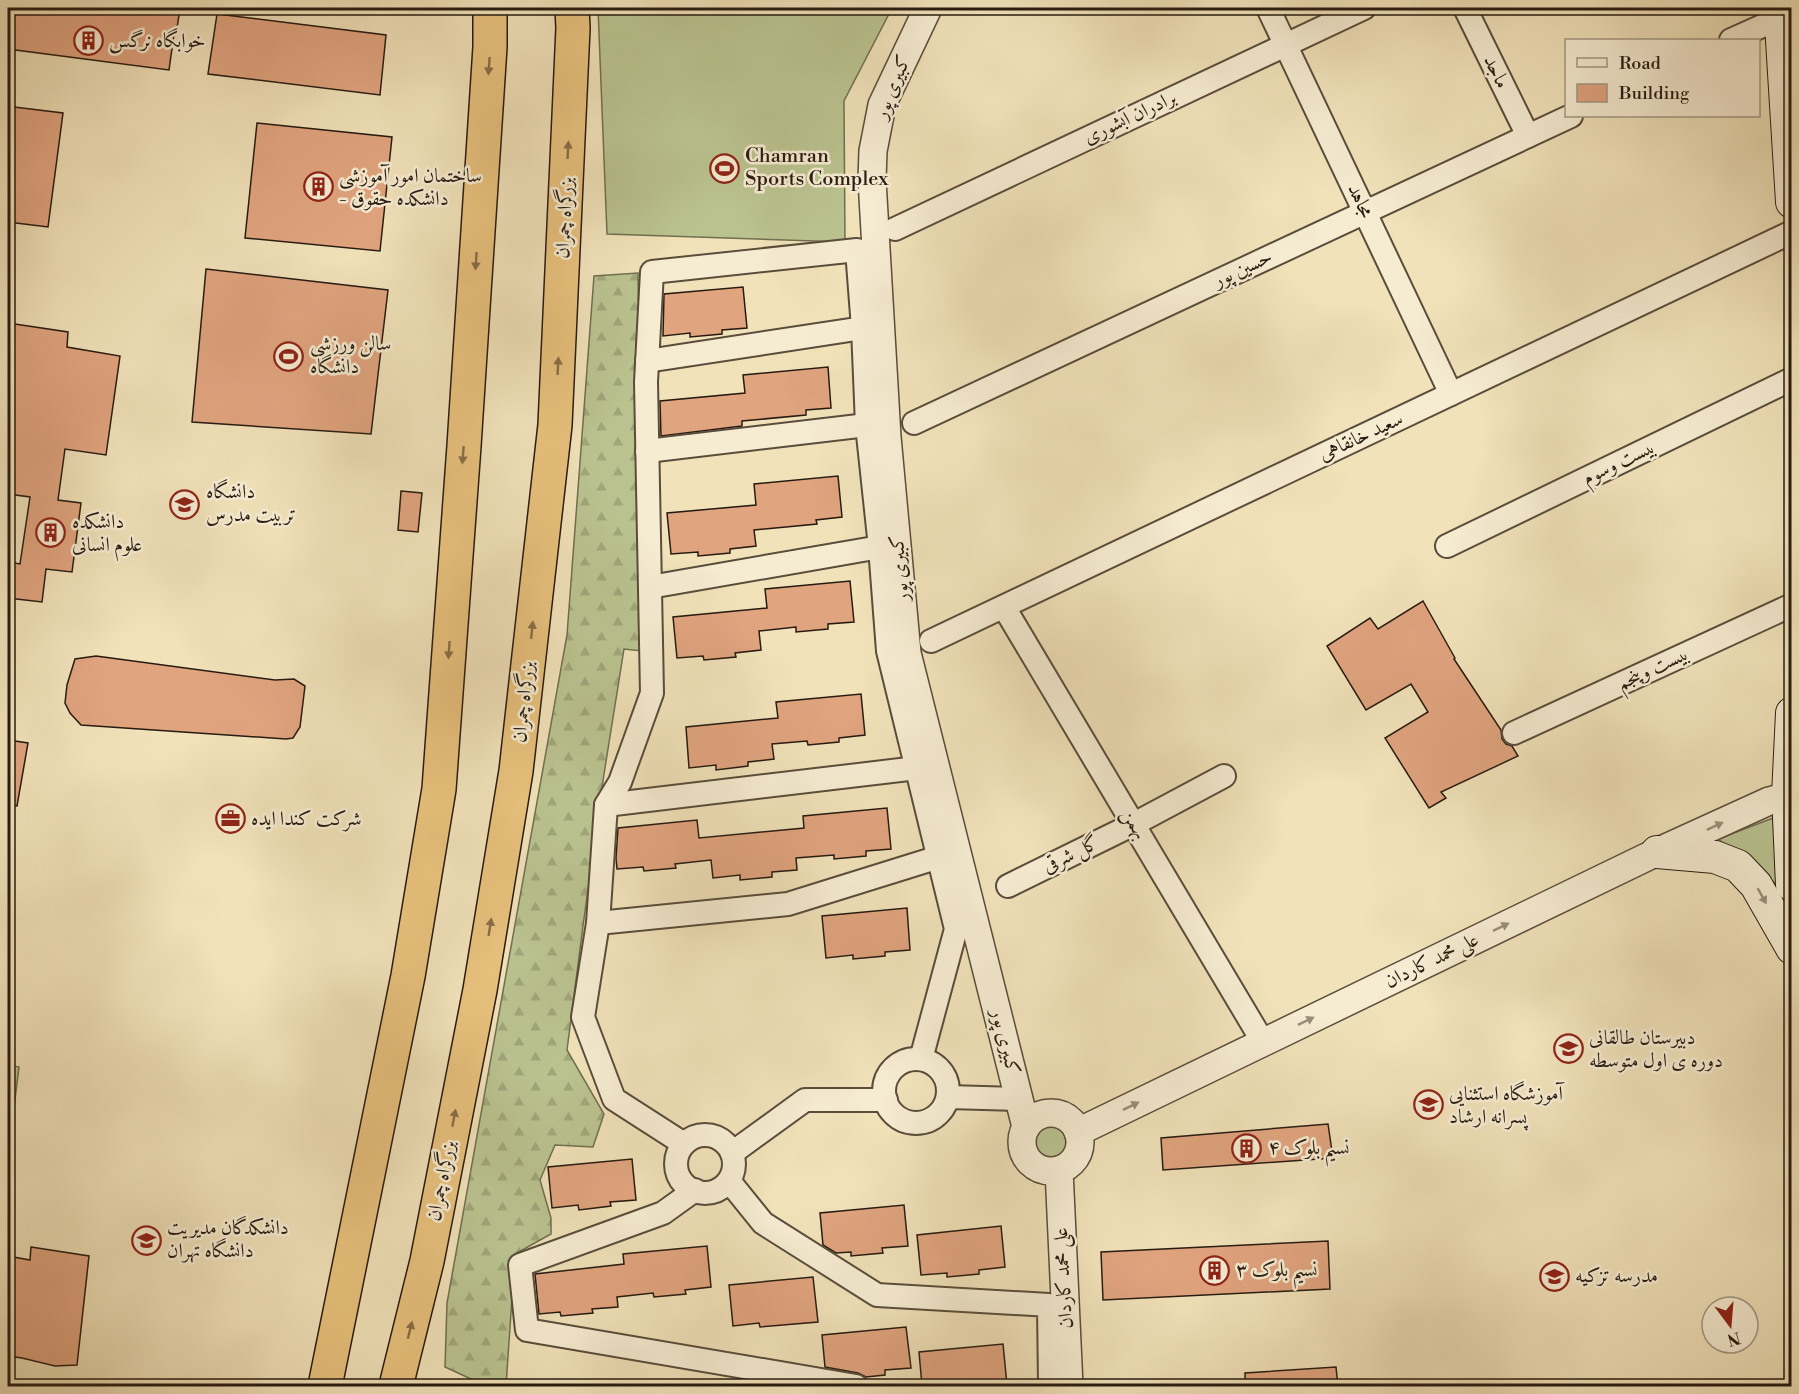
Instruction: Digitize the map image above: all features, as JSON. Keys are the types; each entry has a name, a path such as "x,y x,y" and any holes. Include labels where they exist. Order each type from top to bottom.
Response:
{"highway":[{"path":"325,1386 408,976 439,789 490,47 490,8"},
{"name":"بزرگراه چمران","path":"396,1386 427,1261 480,990 516,771 555,425 573,28 572,8"}],"main road":[{"path":"1784,14 1791,202"},
{"path":"1791,712 1791,885"},
{"path":"1657,852 1715,857 1738,866 1756,885 1791,948"}],"street":[{"name":"کبیری پور","path":"928,8 882,105 873,151 872,180 887,437 907,653 1026,1127"},
{"name":"مجاهد","path":"1268,8 1451,394"},
{"name":"برادران آبشوری","path":"895,229 1364,8"},
{"name":"ماجد","path":"1465,8 1528,136"},
{"path":"1733,39 1784,14"},
{"name":"حسین پور","path":"914,423 1569,117"},
{"name":"سعید خانقاهی","path":"931,641 1791,232"},
{"path":"684,1144 614,1099 583,1017 598,923 606,805 620,783 652,693 646,451 647,361 652,272 857,250 867,425 888,651 956,929 921,1059"},
{"path":"647,361 863,328"},
{"name":"بیست وسوم","path":"1447,546 1791,380"},
{"path":"646,451 867,425"},
{"path":"650,587 880,547"},
{"name":"بیست وپنجم","path":"1514,733 1791,605"},
{"name":"بهمن","path":"1004,607 1263,1042"},
{"path":"606,805 917,768"},
{"name":"گل شرقی","path":"1008,886 1134,824 1224,776"},
{"name":"علی محمد کاردان","path":"1078,1132 1657,852 1769,801 1790,795"},
{"path":"598,923 788,904 939,857"},
{"path":"911,1059 921,1059 939,1069 945,1077 948,1097 944,1107 929,1120 919,1123 908,1122 890,1110 884,1089 892,1070 911,1059"},
{"path":"948,1097 1020,1099"},
{"path":"732,1153 805,1100 886,1100"},
{"path":"1059,1114 1074,1124 1078,1132 1079,1150 1075,1159 1068,1166 1059,1170 1049,1171 1040,1168 1031,1163 1026,1155 1023,1136 1026,1127 1040,1115 1059,1114"},
{"path":"710,1135 719,1138 727,1144 732,1153 733,1172 729,1181 713,1192 695,1191 680,1179 676,1161 684,1144 691,1138 710,1135"},
{"name":"علی محمد کاردان","path":"1059,1170 1069,1386"},
{"path":"729,1181 763,1223 877,1295 1049,1305 1050,1386"},
{"path":"695,1191 663,1213 520,1265 527,1330 856,1386"}],"green space":[{"name":"Chamran Sports Complex","path":"598,8 892,8 844,101 845,242 607,234"},
{"path":"638,273 642,651 624,649 604,774 567,1050 604,1114 593,1147 555,1145 540,1180 551,1218 551,1234 515,1254 506,1386 486,1386 445,1367 447,1303 567,635 594,276"},
{"path":"1781,815 1781,888 1718,839"},
{"path":"8,1065 19,1067 8,1156"},
{"path":"1051,1124 1065,1129 1070,1143 1065,1157 1051,1162 1037,1157 1032,1143 1037,1129"}],"building":[{"name":"خوابگاه نرگس","path":"8,8 180,9 169,70 8,49"},
{"path":"217,14 386,35 380,95 208,74"},
{"path":"14,107 63,113 48,227 8,222 8,161"},
{"name":"ساختمان امور آموزشی - دانشکده حقوق","path":"257,123 392,137 380,251 245,238"},
{"name":"سالن ورزشی دانشگاه","path":"206,269 388,290 371,434 192,422"},
{"path":"743,287 747,328 722,330 722,334 690,337 690,333 663,336 664,294"},
{"path":"8,323 68,332 67,347 120,356 106,455 65,449 58,500 81,503 72,572 46,569 42,602 8,598 8,562 20,564 30,497 8,494"},
{"path":"828,367 831,408 806,410 806,415 742,421 742,426 661,436 660,401 745,393 743,375"},
{"path":"838,476 842,517 816,520 817,524 754,530 756,546 730,549 730,553 698,556 698,552 671,554 667,513 756,505 754,484"},
{"path":"401,491 422,493 418,532 398,530"},
{"path":"850,581 854,622 828,624 828,629 796,632 796,627 759,631 761,650 735,653 736,657 704,660 703,656 677,658 673,617 767,608 765,589"},
{"path":"1423,601 1454,659 1501,730 1502,739 1506,744 1512,746 1518,756 1441,792 1446,798 1429,808 1385,738 1428,712 1411,684 1366,710 1327,646 1370,618 1378,629"},
{"path":"96,656 275,680 294,679 305,686 300,727 293,738 286,739 81,725 70,713 65,703 67,685 75,659"},
{"path":"861,694 865,735 839,738 839,742 808,745 807,741 772,744 774,759 748,762 748,766 716,770 716,765 689,768 686,727 778,718 776,702"},
{"path":"8,740 28,743 17,806 8,805"},
{"path":"887,808 891,849 866,851 866,856 834,859 834,855 796,858 797,870 772,872 772,877 740,880 740,875 713,878 711,860 675,864 676,868 644,871 643,867 617,869 618,828 697,820 699,838 804,828 803,816"},
{"path":"907,908 910,950 885,952 885,956 853,959 853,955 826,958 822,916"},
{"name":"نسیم بلوک ۴","path":"1328,1124 1333,1158 1163,1170 1161,1138"},
{"path":"632,1159 636,1200 610,1202 611,1206 579,1210 578,1205 552,1208 548,1167"},
{"path":"904,1205 908,1246 882,1248 883,1253 851,1256 851,1252 836,1253 823,1245 820,1213"},
{"path":"1001,1226 1005,1267 979,1270 979,1274 947,1277 947,1273 921,1275 917,1235"},
{"name":"نسیم بلوک ۳","path":"1328,1241 1330,1289 1103,1300 1101,1252"},
{"path":"707,1246 711,1287 685,1290 686,1294 654,1297 653,1293 617,1297 618,1307 592,1309 593,1313 561,1316 560,1312 539,1314 535,1274 624,1264 623,1254"},
{"path":"31,1247 89,1256 77,1365 55,1366 8,1356 8,1256 30,1260"},
{"path":"813,1277 818,1322 760,1327 759,1323 733,1326 729,1285"},
{"path":"906,1327 911,1368 885,1370 885,1375 866,1377 858,1373 825,1367 822,1335"},
{"path":"1003,1344 1007,1385 922,1386 919,1352"},
{"path":"1336,1367 1338,1386 1245,1386 1245,1373"}],"place":[{"name":"خوابگاه نرگس","path":"88,41"},
{"name":"Chamran Sports Complex","path":"724,168"},
{"name":"ساختمان امور آموزشی - دانشکده حقوق","path":"318,187"},
{"name":"سالن ورزشی دانشگاه","path":"289,356"},
{"name":"دانشگاه تربیت مدرس","path":"185,504"},
{"name":"دانشکده علوم انسانی","path":"51,533"},
{"name":"شرکت کندا ایده","path":"230,819"},
{"name":"دبیرستان طالقانی دوره ی اول متوسطه","path":"1568,1049"},
{"name":"آموزشگاه استثنایی پسرانه ارشاد","path":"1428,1105"},
{"name":"نسیم بلوک ۴","path":"1247,1148"},
{"name":"دانشکدگان مدیریت دانشگاه تهران","path":"146,1240"},
{"name":"نسیم بلوک ۳","path":"1215,1270"},
{"name":"مدرسه تزکیه","path":"1554,1276"}]}
